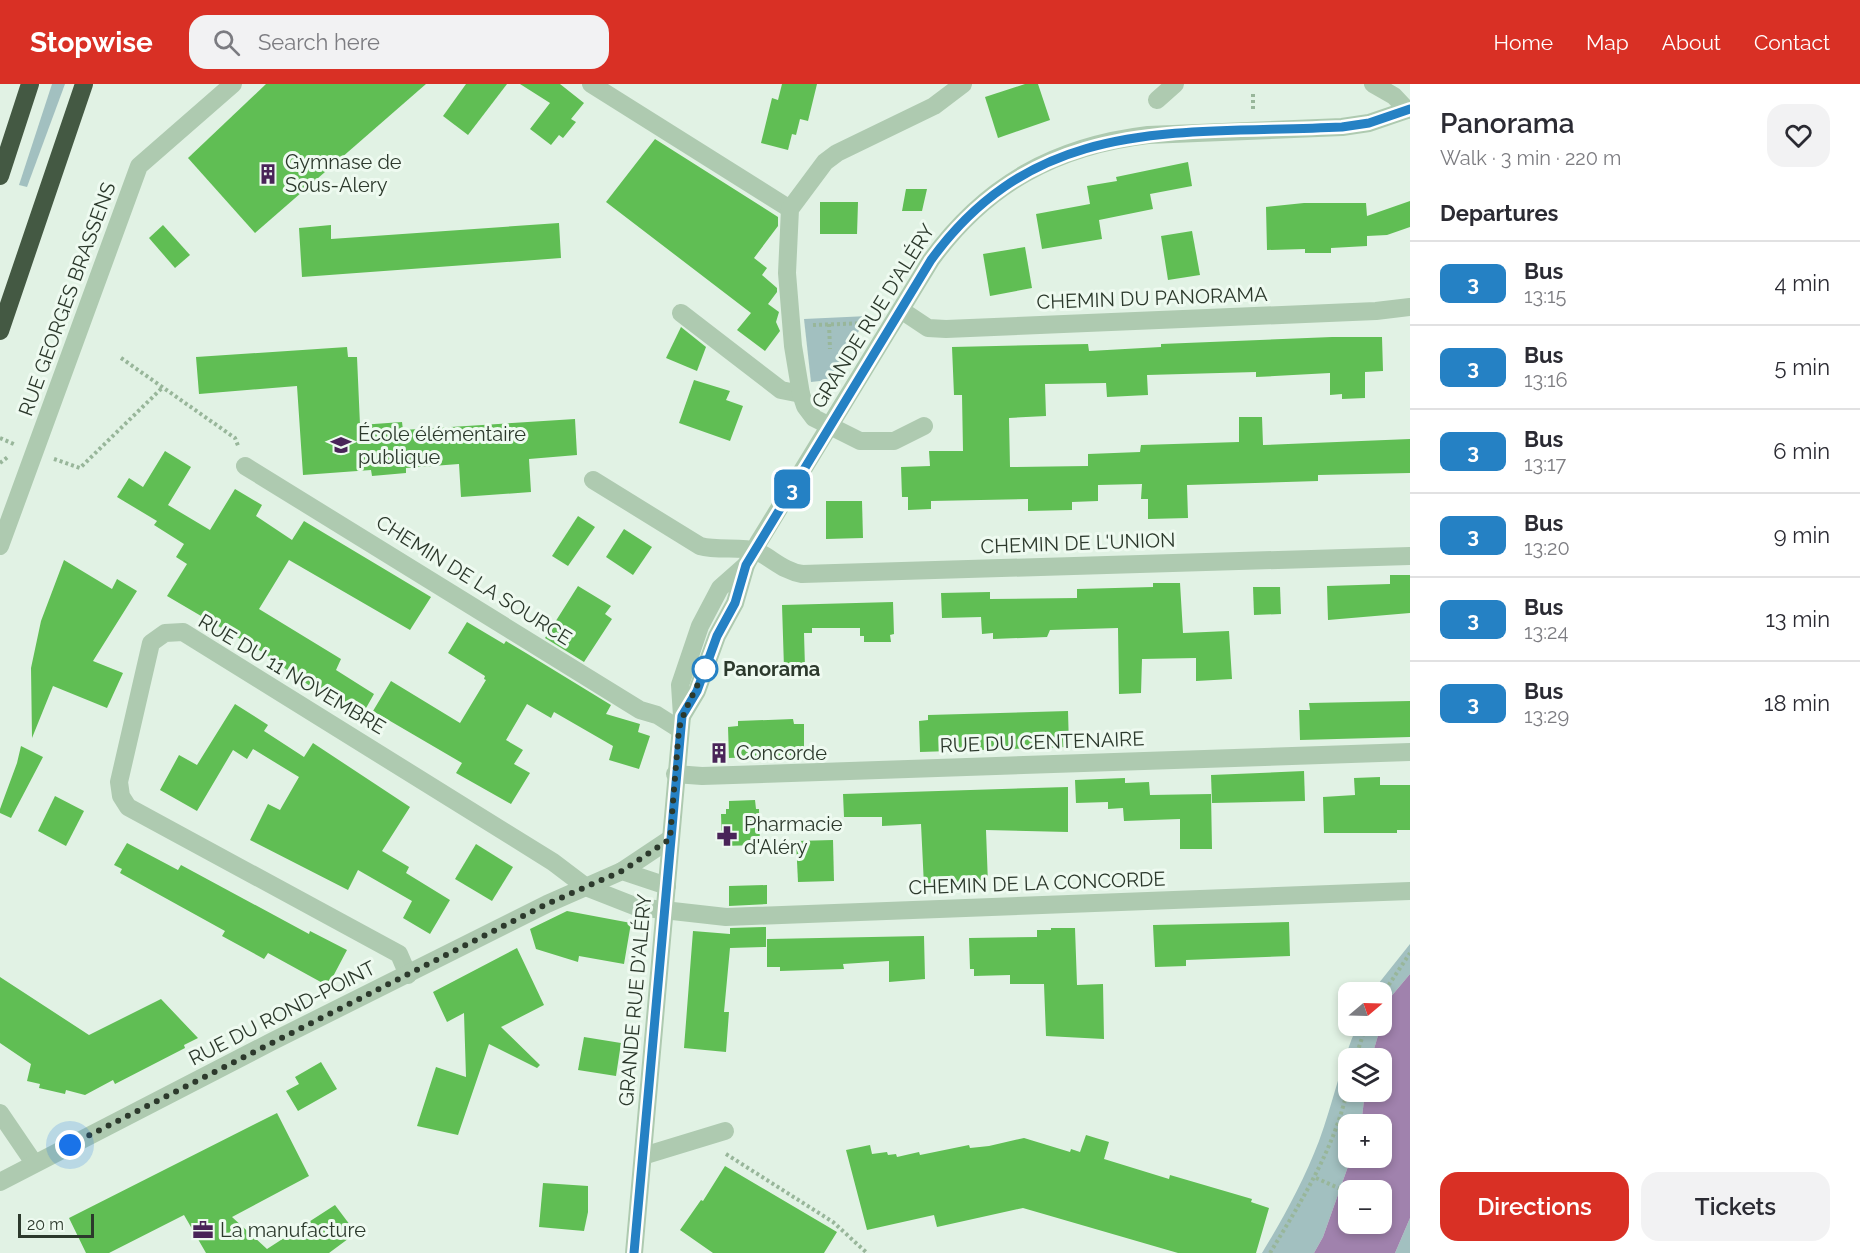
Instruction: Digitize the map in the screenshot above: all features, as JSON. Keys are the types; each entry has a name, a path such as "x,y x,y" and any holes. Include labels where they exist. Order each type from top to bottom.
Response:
{"highway":[{"path":"0,176 30,84"},
{"path":"0,294 83,88"},
{"path":"0,331 83,88"}],"street":[{"name":"RUE GEORGES BRASSENS","path":"0,546 140,166 213,90 232,84"},
{"path":"591,84 790,209"},
{"path":"924,426 894,441 873,443 860,441 814,418 805,406 801,394 787,273 790,209 825,162 837,153 934,106 963,84"},
{"path":"1157,100 1175,84"},
{"path":"1373,84 1394,96 1409,109"},
{"name":"GRANDE RUE D'ALÉRY","path":"634,1253 681,723 697,691 717,636 735,603 750,557 931,260 961,222 1010,182 1062,154 1090,145 1135,136 1342,127 1369,123 1409,109"},
{"name":"CHEMIN DU PANORAMA","path":"897,316 928,328 946,329 1410,307"},
{"path":"681,312 781,390 801,394"},
{"name":"CHEMIN DE LA SOURCE","path":"245,466 640,710 681,723"},
{"path":"593,480 700,546 750,557"},
{"name":"CHEMIN DE L'UNION","path":"750,557 802,574 1410,556"},
{"name":"RUE DU 11 NOVEMBRE","path":"408,975 399,954 128,807 121,796 119,782 151,643 165,633 183,632 553,862 586,887"},
{"name":"RUE DU CENTENAIRE","path":"675,774 702,776 1410,752"},
{"name":"RUE DU ROND-POINT","path":"0,1182 547,904 622,871 670,839"},
{"path":"622,871 667,886"},
{"path":"586,887 637,907 666,912"},
{"name":"CHEMIN DE LA CONCORDE","path":"666,912 726,917 1410,891"},
{"path":"0,1113 34,1163"},
{"path":"644,1156 725,1131"}],"path":[{"path":"1253,94 1253,108"},
{"path":"792,325 829,324 897,316"},
{"path":"829,324 830,349"},
{"path":"122,358 235,438 245,466"},
{"path":"0,438 80,468 163,387"},
{"path":"1391,982 1410,953"},
{"path":"1270,1253 1316,1178 1345,1102"},
{"path":"700,1137 833,1222 867,1253"},
{"path":"1316,1178 1338,1188"}],"shaded area":[{"path":"52,84 65,84 27,187 19,185"},
{"path":"868,316 829,380 811,382 804,319"},
{"path":"1410,944 1410,974 1392,995 1392,982 1380,982"},
{"path":"1410,974 1410,1218 1395,1253 1314,1253 1323,1237 1338,1195 1338,1234 1392,1234 1392,1180 1343,1180 1347,1168 1392,1168 1392,1114 1362,1114 1364,1102 1392,1102 1392,1048 1374,1048 1378,1036 1392,1036 1392,995"},
{"path":"1353,1036 1378,1036 1374,1048 1348,1048"},
{"path":"1338,1081 1338,1102 1364,1102 1362,1114 1338,1114 1338,1168 1347,1168 1343,1180 1338,1180 1338,1195 1323,1237 1314,1253 1262,1253 1293,1198 1324,1127"},
{"path":"1410,1218 1410,1253 1395,1253"}],"building":[{"name":"Gymnase de Sous-Alery","path":"266,84 426,84 255,233 188,158"},
{"path":"466,84 507,84 468,135 443,116"},
{"path":"520,84 560,84 584,103 571,119 576,122 563,138 559,135 551,145 530,129 550,103"},
{"path":"782,84 817,84 808,121 800,119 796,135 792,134 788,150 761,143 772,98 778,100"},
{"path":"1025,84 1038,84 1050,120 998,138 985,97"},
{"path":"655,139 778,217 778,226 754,258 767,268 762,275 777,288 777,292 768,304 779,312 776,322 780,331 765,351 737,330 751,313 606,202"},
{"path":"1188,162 1192,186 1150,194 1153,209 1099,220 1102,239 1042,249 1036,214 1090,204 1087,186 1117,181 1116,177"},
{"path":"906,189 927,189 922,211 902,211"},
{"path":"1410,201 1410,227 1387,235 1367,236 1367,246 1331,248 1331,253 1305,253 1305,249 1267,250 1266,207 1304,203 1366,203 1367,216"},
{"path":"820,202 858,202 857,234 820,234"},
{"path":"559,223 561,258 302,277 299,228 331,225 331,239"},
{"path":"163,225 190,255 175,268 149,238"},
{"path":"1192,231 1200,275 1168,280 1161,236"},
{"path":"1025,247 1032,288 990,296 983,254"},
{"path":"681,327 706,347 697,371 666,358"},
{"path":"1382,337 1383,371 1365,372 1365,398 1342,399 1342,394 1330,395 1330,373 1256,377 1256,372 1147,375 1148,395 1107,397 1106,383 1045,384 1046,416 1009,418 1010,467 1088,466 1088,454 1140,452 1141,445 1239,442 1239,417 1262,417 1263,445 1410,439 1410,473 1318,475 1318,481 1187,485 1188,518 1148,519 1148,499 1141,499 1142,484 1098,485 1098,501 1072,502 1072,510 1028,511 1028,499 931,501 931,509 908,510 908,497 902,497 901,467 930,466 929,451 963,451 962,395 954,395 952,347 1088,344 1089,351 1161,347 1161,344"},
{"path":"347,347 348,357 357,357 360,425 402,422 403,430 575,419 577,455 529,459 531,492 461,497 459,464 406,468 406,473 372,476 371,470 303,475 297,386 199,394 196,357"},
{"path":"694,380 730,391 726,400 743,406 730,441 679,423"},
{"path":"165,451 191,467 168,505 210,530 235,489 262,505 256,516 292,540 304,521 431,597 410,630 289,560 259,609 341,659 336,670 374,694 361,717 310,686 259,650 167,596 187,564 176,557 184,544 154,525 157,521 117,497 129,478 143,487"},
{"path":"826,501 862,501 863,538 826,539"},
{"path":"578,516 595,527 568,566 552,556"},
{"path":"624,529 652,547 633,575 606,557"},
{"path":"64,560 112,589 117,579 137,591 93,661 123,673 107,708 53,686 32,738 31,668 41,621"},
{"path":"1390,575 1410,575 1410,613 1328,620 1327,586 1390,584"},
{"path":"1153,583 1180,583 1183,633 1229,631 1232,679 1196,681 1196,658 1142,659 1141,693 1119,694 1118,628 1050,630 1047,637 993,639 993,633 982,634 981,617 942,618 941,593 990,592 990,599 1077,598 1077,589 1153,587"},
{"path":"578,586 611,606 605,614 612,619 584,662 545,638"},
{"path":"1253,587 1280,587 1281,614 1254,615"},
{"path":"893,602 894,634 890,635 891,642 864,642 864,636 860,636 860,628 812,628 812,633 804,633 805,668 784,668 782,605"},
{"path":"467,622 504,644 506,641 611,705 606,714 640,724 638,732 650,736 639,769 609,760 613,746 554,712 551,718 527,704 506,740 523,750 514,764 530,773 511,804 456,773 462,763 373,711 391,681 460,723 486,680 485,676 448,653"},
{"path":"1410,701 1410,737 1300,740 1299,710 1310,710 1309,703"},
{"path":"235,704 268,725 264,731 304,757 313,743 410,807 382,851 409,867 406,873 450,900 430,934 403,918 412,901 358,870 348,890 250,840 268,804 280,810 299,777 253,749 247,759 233,750 197,811 160,790 179,755 197,765"},
{"path":"1068,711 1069,747 920,752 919,721 928,720 928,715"},
{"path":"793,719 794,724 804,724 804,755 729,758 728,727 738,726 738,721"},
{"path":"21,746 43,757 11,818 0,813 0,809"},
{"path":"1304,771 1305,801 1212,803 1211,775"},
{"path":"1380,777 1380,785 1410,785 1410,830 1397,830 1397,833 1324,833 1323,797 1355,795 1354,778"},
{"path":"1125,778 1125,783 1149,782 1150,795 1211,794 1212,849 1180,849 1180,819 1124,821 1123,808 1108,809 1108,802 1076,803 1075,780"},
{"path":"1068,787 1068,832 986,830 988,884 924,886 921,824 882,826 882,817 844,817 843,794"},
{"path":"55,796 84,811 66,846 38,831"},
{"path":"755,800 756,809 759,809 760,845 722,846 721,814 726,814 729,801"},
{"path":"833,840 834,881 798,882 796,841"},
{"path":"127,843 178,870 181,865 309,934 310,931 347,950 328,986 268,953 264,959 222,936 225,931 120,873 122,869 114,865"},
{"path":"476,844 513,867 492,901 455,879"},
{"path":"767,885 767,904 729,906 729,886"},
{"path":"567,911 631,923 624,964 579,956 578,962 536,949 530,929"},
{"path":"1289,922 1290,956 1186,960 1186,966 1155,967 1153,925"},
{"path":"766,927 766,947 730,948 724,1012 729,1012 726,1052 684,1048 693,931 730,934 730,928"},
{"path":"1051,928 1075,928 1077,985 1103,984 1104,1039 1046,1036 1044,984 1010,984 1010,975 974,976 974,969 970,969 969,938 1037,937 1037,930 1051,930"},
{"path":"924,936 925,979 889,982 889,961 843,964 844,969 780,971 780,967 767,967 767,939"},
{"path":"517,948 544,1005 501,1027 540,1065 537,1068 489,1044 458,1135 417,1126 436,1067 466,1077 464,1013 447,1022 433,992"},
{"path":"0,977 89,1035 161,999 198,1038 184,1045 185,1048 115,1084 113,1080 85,1095 66,1090 65,1094 39,1088 40,1084 27,1081 31,1064 0,1043"},
{"path":"584,1037 621,1043 616,1076 578,1070"},
{"path":"321,1062 337,1089 298,1111 286,1091 299,1084 295,1077"},
{"path":"277,1113 309,1176 232,1217 267,1249 335,1205 356,1233 329,1253 206,1253 184,1215 109,1253 86,1253 69,1218"},
{"path":"1086,1135 1109,1142 1104,1159 1169,1179 1170,1175 1252,1199 1251,1202 1269,1208 1256,1253 1178,1253 1023,1208 937,1227 934,1215 867,1230 846,1150 870,1145 872,1154 887,1152 888,1155 896,1154 897,1157 919,1152 920,1155 969,1145 970,1148 989,1146 1024,1138 1070,1152 1071,1149 1080,1152"},
{"path":"725,1166 837,1232 824,1253 713,1253 680,1230 701,1200 703,1201"},
{"path":"543,1183 588,1186 588,1212 584,1231 539,1227"}],"bus line":[{"name":"3","path":"634,1253 666,912 679,729 682,716 697,691 717,636 735,603 746,565 758,543 940,246 961,222 1010,182 1062,154 1090,145 1148,135 1342,127 1369,123 1410,109"}],"place":[{"name":"Gymnase de Sous-Alery","path":"268,174"},
{"name":"École élémentaire publique","path":"341,445"},
{"name":"Panorama","path":"705,669"},
{"name":"Concorde","path":"719,753"},
{"name":"Pharmacie d'Aléry","path":"727,836"},
{"name":"La manufacture","path":"203,1230"}],"route":[{"path":"70,1145 558,898 622,871 670,839 679,729 682,716 697,691 705,669"}]}
